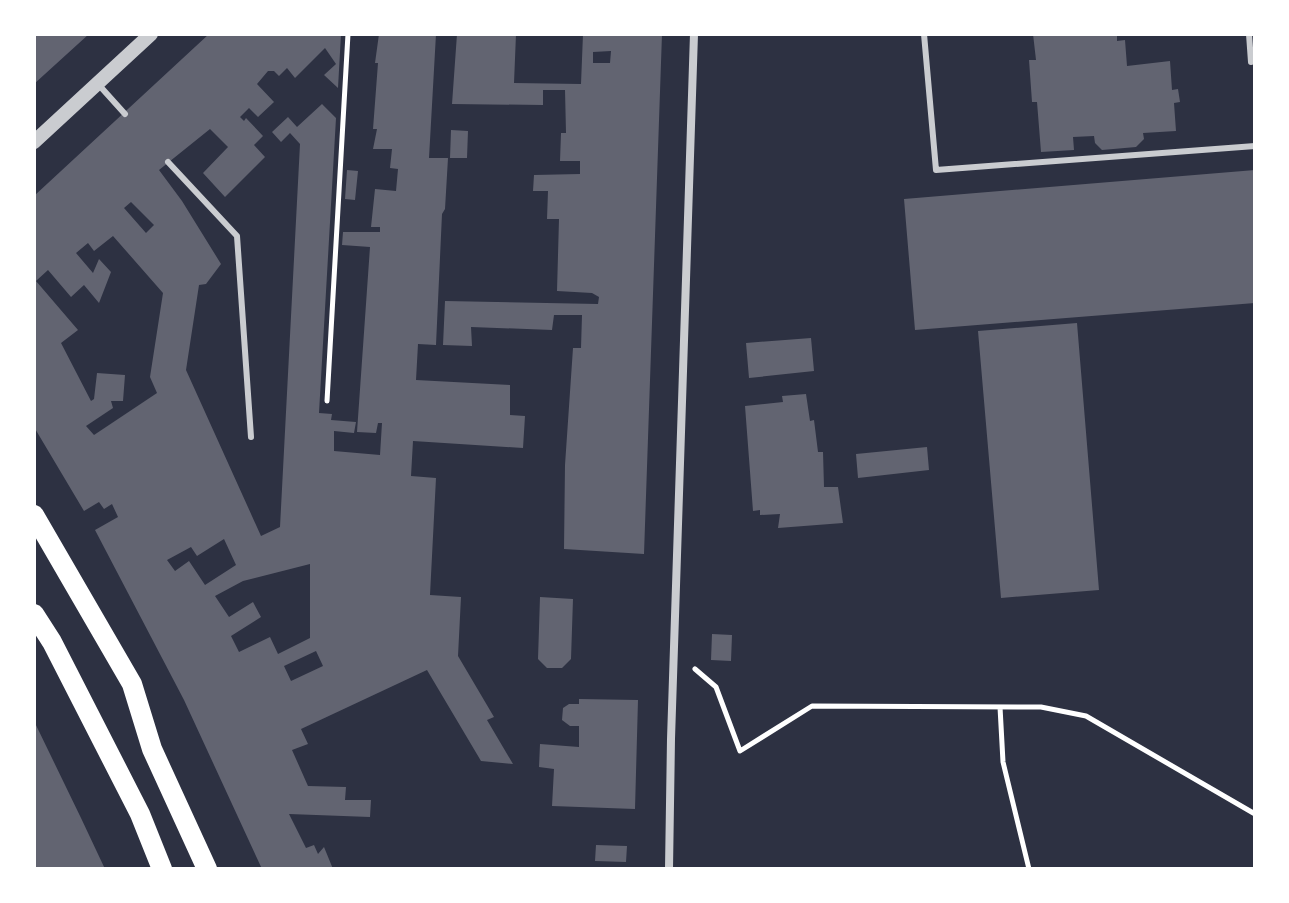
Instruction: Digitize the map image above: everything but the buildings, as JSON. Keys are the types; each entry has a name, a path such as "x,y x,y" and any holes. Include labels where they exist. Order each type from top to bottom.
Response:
{"main road":[{"path":"34,515 132,684 152,749 207,869"},
{"path":"34,614 52,642 140,814 162,869"}],"street":[{"path":"34,142 151,34"},
{"path":"669,869 694,34"}],"lane":[{"path":"924,34 936,170 1255,146"},
{"path":"1249,34 1251,62"},
{"path":"98,84 125,114"},
{"path":"168,162 237,236 251,437"}],"path":[{"path":"327,401 348,34"},
{"path":"675,652 716,687 740,751 812,706 1041,707 1086,716 1255,814"},
{"path":"1000,707 1003,762 1029,869"}]}
